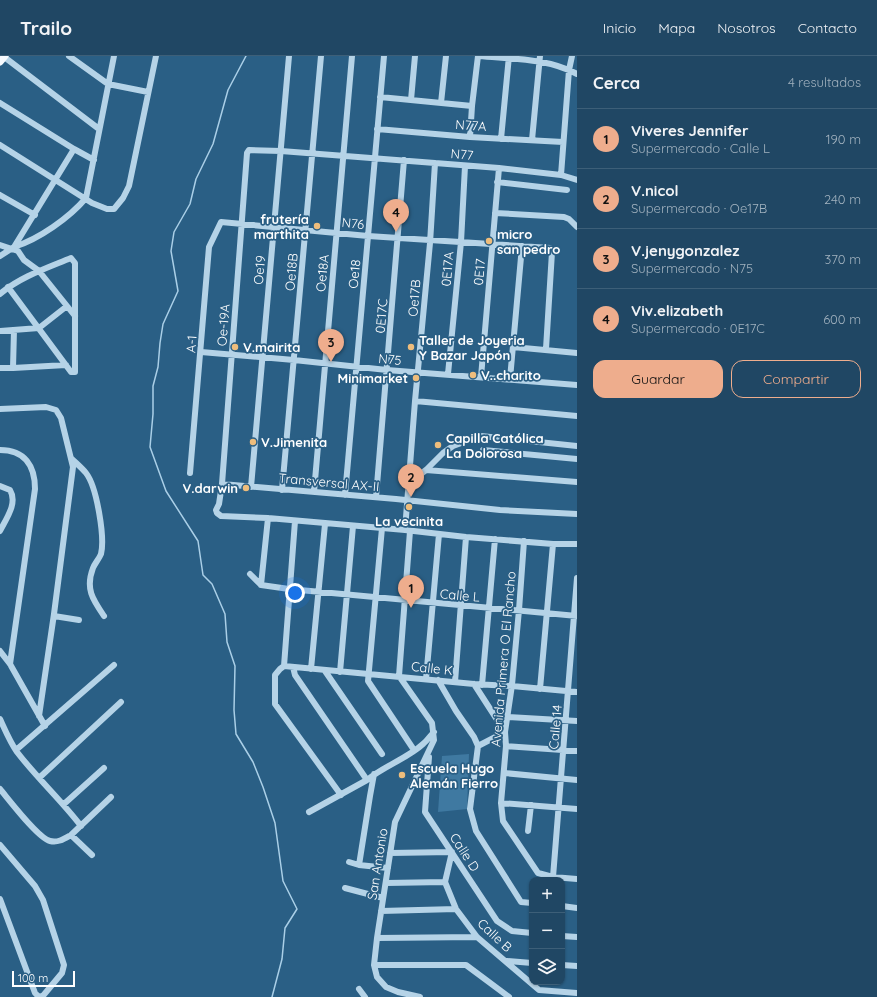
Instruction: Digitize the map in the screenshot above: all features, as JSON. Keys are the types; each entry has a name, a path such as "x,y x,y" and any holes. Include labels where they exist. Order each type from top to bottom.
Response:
{"street":[{"path":"69,56 108,84 148,92"},
{"path":"0,256 13,248 32,240 56,224 78,208 86,198 114,56"},
{"path":"0,145 92,203 107,209 114,209 123,198 129,186 156,56"},
{"name":"Oe19","path":"252,487 289,56"},
{"name":"Oe18B","path":"282,490 321,56"},
{"name":"Oe18A","path":"314,492 324,364 338,233 352,56"},
{"name":"Oe18","path":"345,495 355,367 384,56"},
{"path":"411,100 415,56"},
{"path":"441,103 446,56"},
{"path":"470,137 478,56 540,59 577,74"},
{"path":"561,175 572,56"},
{"path":"501,139 509,57"},
{"path":"3,58 99,129"},
{"path":"532,140 540,59"},
{"path":"380,97 472,106"},
{"path":"0,103 94,160"},
{"name":"N77A","path":"377,129 470,137 563,142"},
{"path":"13,248 74,148"},
{"name":"N77","path":"249,150 281,151 498,168 561,175 577,180"},
{"name":"Oe-19A","path":"249,150 247,154 243,224 231,354 222,484 216,511 221,516 268,518"},
{"name":"0E17C","path":"376,497 404,160"},
{"name":"Oe17B","path":"398,676 404,601 407,501 430,240 435,163"},
{"name":"0E17A","path":"448,374 461,242 465,166"},
{"name":"0E17","path":"480,377 493,245 498,168"},
{"path":"497,182 567,190"},
{"path":"0,195 34,215"},
{"path":"495,213 564,217 569,219 577,227"},
{"name":"N76","path":"224,222 368,236 550,248 552,250 546,349"},
{"name":"A-1","path":"190,473 209,247 220,223 224,222"},
{"path":"0,245 13,248 18,251 24,260 37,270 75,316"},
{"path":"510,380 522,246"},
{"path":"0,294 8,288 37,270 71,258 75,263 75,372 71,372 8,288"},
{"path":"0,331 39,328 67,306"},
{"path":"14,330 14,368"},
{"path":"513,347 577,352"},
{"name":"N75","path":"201,352 387,370 577,385"},
{"path":"0,368 66,365"},
{"path":"415,401 577,416"},
{"path":"0,409 46,407 56,410 61,418 73,467 54,616 39,716"},
{"path":"409,484 452,446 481,436 577,446"},
{"path":"0,450 15,453 26,459 34,471 35,480 35,489 10,664"},
{"path":"483,450 577,459"},
{"path":"71,458 87,474 96,497 100,523 101,556 94,567 90,585 91,597 104,616"},
{"path":"426,470 577,482"},
{"name":"Transversal AX-II","path":"222,484 376,497 500,510 577,514"},
{"path":"0,486 10,490 13,497 12,506 2,524 0,531"},
{"path":"261,585 268,518 407,530 466,537 552,544 577,544"},
{"path":"295,521 284,666 275,675 275,704 341,795"},
{"path":"311,669 325,524"},
{"path":"340,672 353,526"},
{"path":"382,528 368,681 414,750"},
{"path":"426,679 439,534"},
{"path":"455,682 462,606 466,537"},
{"path":"482,685 495,539"},
{"name":"Avenida Primera O El Rancho","path":"524,541 512,686 505,732 506,746 501,803 503,821 538,873 553,877"},
{"path":"540,689 552,544"},
{"path":"250,574 261,585"},
{"name":"Calle 14","path":"553,877 576,616 577,578"},
{"name":"Calle L","path":"261,585 289,590 576,616"},
{"path":"54,616 78,620"},
{"path":"0,651 10,664 45,726"},
{"path":"16,750 114,665"},
{"name":"Calle K","path":"284,666 482,685 512,686 577,692"},
{"path":"293,667 295,675 367,780"},
{"path":"325,671 382,754"},
{"path":"309,812 367,780 424,744 434,732 432,723 398,676"},
{"path":"438,680 456,711 474,737 478,746 470,809 476,831 521,902 529,903"},
{"path":"474,684 505,732 478,746"},
{"path":"39,778 121,702"},
{"path":"508,717 577,721"},
{"path":"0,719 16,750 39,778 64,804 81,826"},
{"name":"San Antonio","path":"420,997 398,992 386,987 377,977 374,965 395,822 430,751 434,740 434,732"},
{"path":"424,744 430,751"},
{"path":"506,746 577,751"},
{"name":"Calle D","path":"430,751 425,812 497,921 512,931 529,933"},
{"path":"64,804 104,768"},
{"path":"504,773 577,780"},
{"path":"359,865 375,774"},
{"path":"0,789 44,838 51,841 64,840 71,835 111,797"},
{"path":"501,803 577,809"},
{"path":"528,831 531,805"},
{"path":"71,835 92,855"},
{"path":"0,845 35,886 43,900 64,965 62,973 42,997 35,993 0,899"},
{"path":"386,883 445,882 452,852 390,853"},
{"path":"349,862 359,865 388,868"},
{"name":"Avenida Primera O El Rancho","path":"565,878 577,879"},
{"name":"Calle B","path":"445,882 456,909 477,937 507,961 539,990 577,993"},
{"path":"344,888 383,898"},
{"path":"565,906 577,908"},
{"path":"381,911 456,909"},
{"path":"565,936 577,937"},
{"path":"377,938 477,937"},
{"path":"507,961 529,963"},
{"path":"374,965 466,965 509,997"},
{"path":"565,965 577,966"},
{"path":"359,989 365,997"}],"shaded area":[{"path":"469,754 467,809 438,812 442,756"}],"waterway":[{"path":"246,56 228,90 213,144 196,179 190,204 174,232 171,251 178,291 163,324 158,367 153,386 153,414 150,447 166,491 198,541 203,575 212,584 225,614 227,642 235,666 234,710 236,734 253,762 263,787 275,823 283,881 297,909 285,928 282,959 272,997"}],"place":[{"name":"frutería marthita","path":"317,226"},
{"name":"Viv.elizabeth","path":"396,232"},
{"name":"micro san pedro","path":"489,241"},
{"name":"V.mairita","path":"235,347"},
{"name":"Taller de Joyeria Y Bazar Japón","path":"411,347"},
{"name":"V.jenygonzalez","path":"331,362"},
{"name":"V..charito","path":"473,375"},
{"name":"Minimarket","path":"416,378"},
{"name":"V.Jimenita","path":"253,442"},
{"name":"Capilla Católica La Dolorosa","path":"438,445"},
{"name":"V.darwin","path":"246,488"},
{"name":"V.nicol","path":"411,497"},
{"name":"La vecinita","path":"409,507"},
{"name":"Viveres Jennifer","path":"411,608"},
{"name":"Escuela Hugo Alemán Fierro","path":"402,775"}]}
